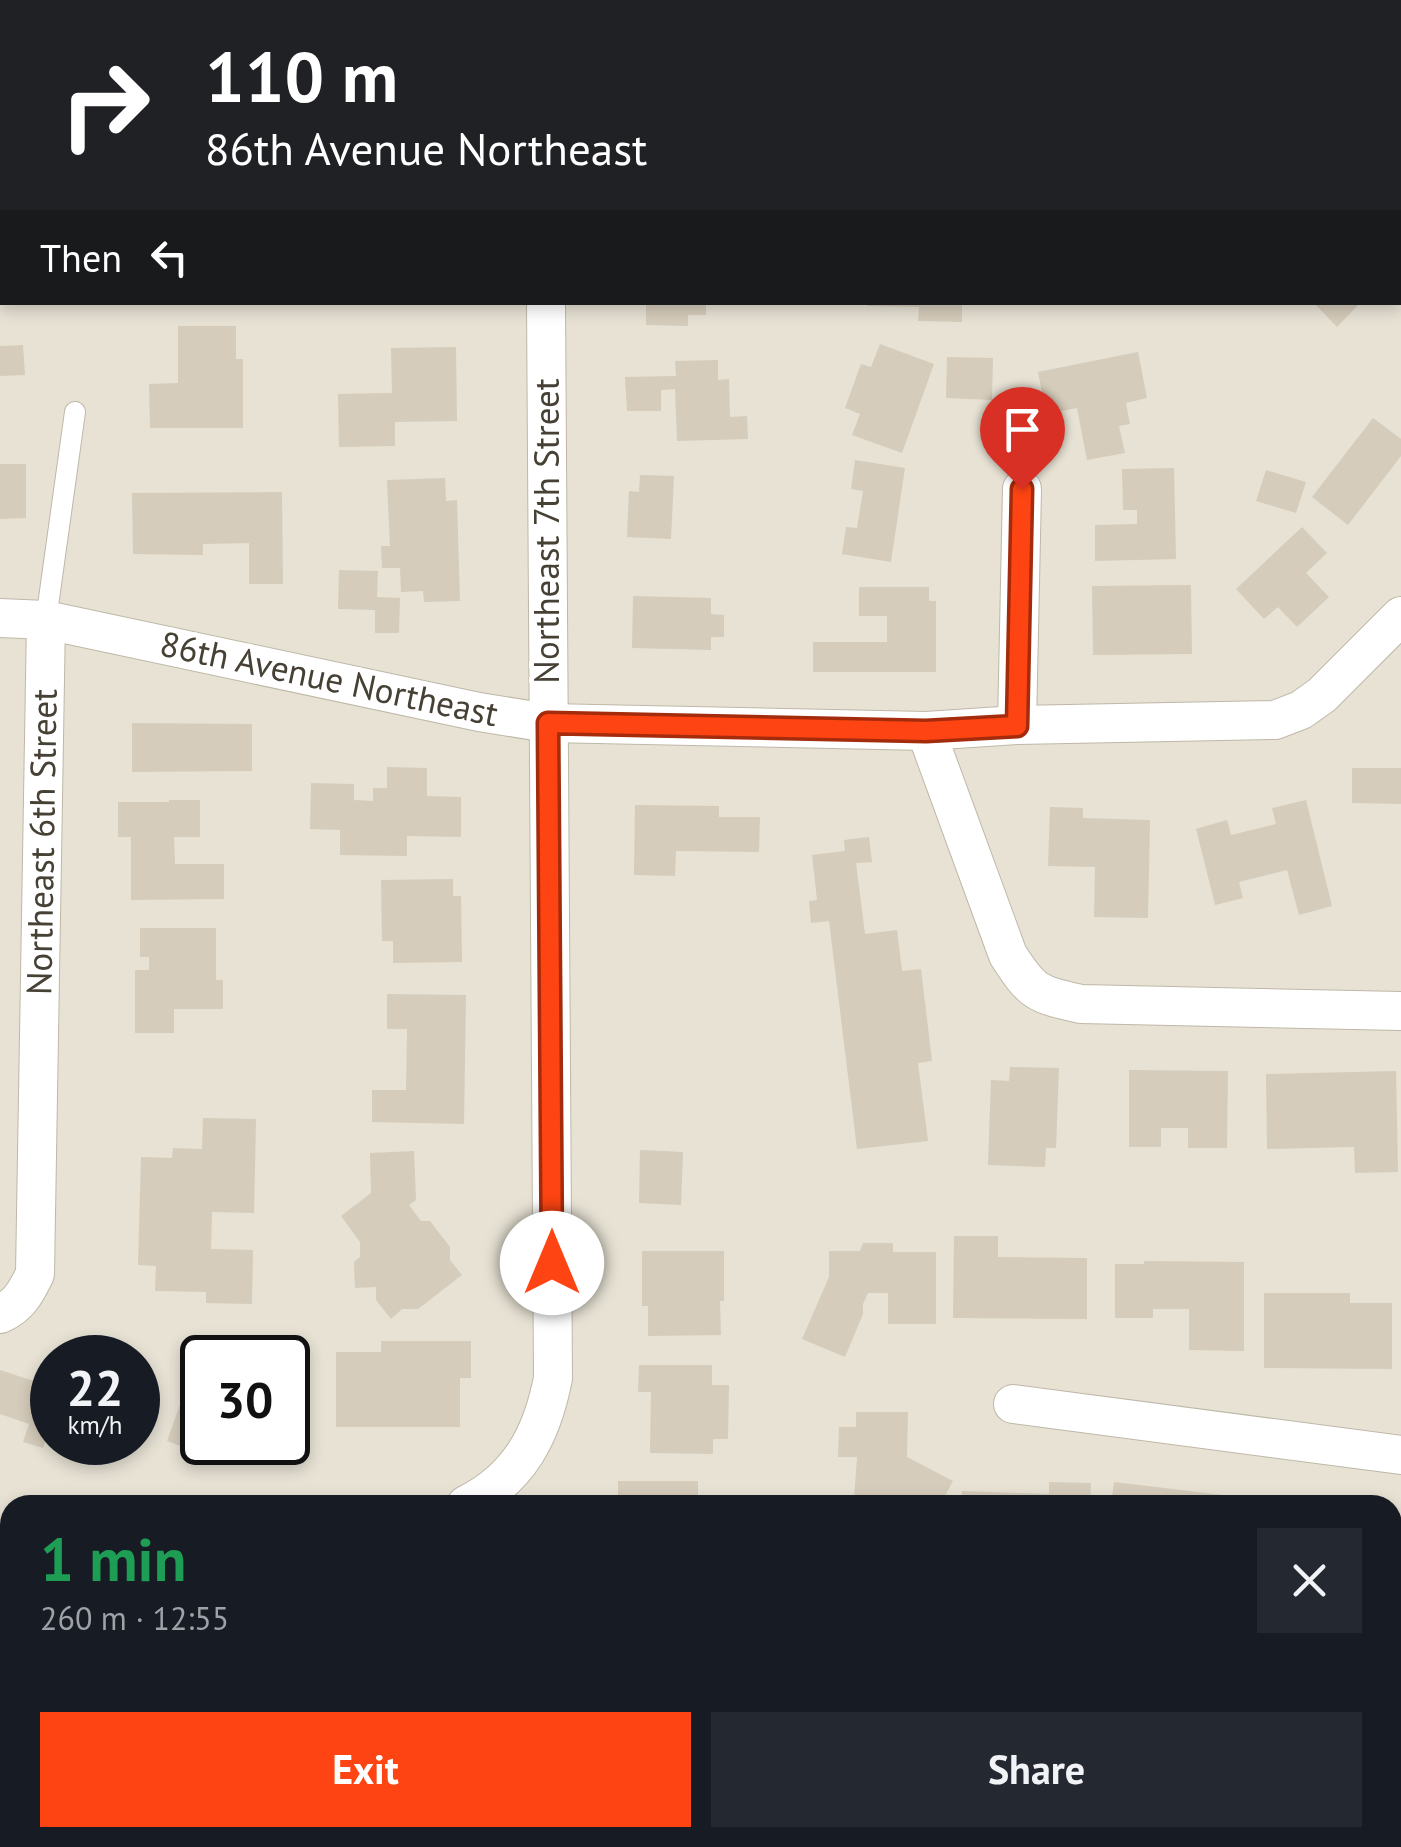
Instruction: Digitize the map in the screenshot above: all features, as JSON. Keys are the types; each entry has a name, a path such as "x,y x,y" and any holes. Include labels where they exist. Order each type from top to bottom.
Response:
{"street":[{"name":"Northeast 7th Street","path":"487,1495 511,1472 531,1443 547,1410 554,1378 546,305"},
{"path":"1017,726 1022,489"},
{"name":"86th Avenue Northeast","path":"0,618 46,620 479,712 548,723 926,731 1275,720 1302,710 1322,695 1401,616"},
{"name":"Northeast 6th Street","path":"0,1314 20,1300 35,1274 46,620"},
{"path":"926,731 1008,955 1026,983 1045,996 1081,1004 1401,1011"},
{"path":"1013,1404 1401,1455"}],"lane":[{"name":"Northeast 6th Street","path":"46,620 75,412"}],"shaded area":[{"path":"0,305 1401,305 1401,1495 0,1495"}],"building":[{"path":"646,305 706,305 706,315 688,315 688,326 646,325"},
{"path":"962,305 962,322 918,321 919,307 867,306"},
{"path":"1316,305 1358,305 1337,327"},
{"path":"178,326 236,326 236,359 243,359 243,428 150,428 149,384 178,383"},
{"path":"880,344 934,364 902,453 852,435 860,414 845,408 861,364 871,367"},
{"path":"23,345 25,375 0,376 0,346"},
{"path":"456,347 457,421 395,422 395,446 339,447 338,394 392,393 391,348"},
{"path":"1138,352 1147,398 1126,403 1130,424 1119,426 1125,453 1087,460 1077,408 1046,414 1038,372"},
{"path":"947,357 993,358 992,400 946,398"},
{"path":"718,360 718,380 729,379 730,417 747,416 748,439 677,441 675,389 661,390 661,411 627,411 625,377 676,376 675,361"},
{"path":"1373,418 1401,439 1401,456 1348,525 1312,497"},
{"path":"855,460 905,468 891,562 842,554 846,527 857,528 863,491 851,489"},
{"path":"0,464 26,464 26,518 0,519"},
{"path":"1174,468 1176,559 1095,561 1095,525 1137,524 1137,510 1123,510 1122,469"},
{"path":"1266,470 1306,482 1296,513 1256,501"},
{"path":"640,475 674,476 671,539 627,537 629,491 639,492"},
{"path":"445,478 446,501 457,500 460,601 424,602 423,591 401,592 400,568 382,568 381,546 390,546 387,480"},
{"path":"282,492 283,584 249,584 249,543 203,544 203,555 133,554 132,493"},
{"path":"1302,527 1327,553 1306,573 1329,597 1297,627 1278,607 1264,619 1236,589"},
{"path":"339,570 378,571 377,597 400,598 399,633 375,633 375,610 338,609"},
{"path":"1191,585 1192,654 1093,655 1092,586"},
{"path":"859,587 929,587 929,601 936,601 936,672 813,672 813,642 887,642 887,616 859,616"},
{"path":"633,596 711,598 711,614 724,615 724,637 711,637 711,650 632,648"},
{"path":"132,723 252,724 252,771 132,772"},
{"path":"387,767 427,768 427,796 461,797 461,837 407,836 407,856 340,855 340,830 310,829 311,783 354,784 354,800 373,801 373,788 387,788"},
{"path":"1352,768 1401,768 1401,804 1352,803"},
{"path":"200,800 200,837 174,837 175,864 224,864 224,899 131,900 131,837 118,837 118,802"},
{"path":"1306,800 1332,906 1299,915 1287,870 1239,882 1243,898 1215,905 1196,829 1227,820 1231,835 1276,824 1272,808"},
{"path":"635,805 719,806 719,817 760,817 759,852 676,851 675,876 634,875"},
{"path":"1050,807 1083,808 1083,818 1150,820 1148,918 1094,917 1095,867 1048,866"},
{"path":"869,837 872,862 856,863 865,934 897,930 902,971 921,969 932,1061 918,1063 928,1141 857,1149 829,921 811,923 809,901 817,900 812,855 845,851 844,840"},
{"path":"453,879 453,896 461,896 462,962 393,963 393,941 382,941 381,880"},
{"path":"140,928 216,928 216,980 223,980 223,1009 174,1009 174,1033 135,1033 135,970 149,970 149,957 140,957"},
{"path":"387,994 466,995 464,1124 372,1122 372,1090 406,1090 407,1029 387,1029"},
{"path":"1010,1067 1059,1068 1056,1148 1046,1148 1045,1167 988,1165 991,1080 1009,1081"},
{"path":"1129,1070 1228,1071 1227,1148 1188,1148 1188,1128 1161,1128 1161,1147 1129,1147"},
{"path":"1396,1071 1398,1172 1355,1173 1354,1147 1267,1149 1266,1074"},
{"path":"203,1118 256,1119 254,1213 212,1212 211,1249 253,1250 252,1304 206,1303 206,1292 155,1291 156,1266 138,1265 141,1157 172,1158 173,1148 202,1149"},
{"path":"640,1150 683,1152 681,1205 639,1203"},
{"path":"414,1151 416,1200 409,1205 421,1221 430,1221 450,1247 450,1260 462,1275 418,1309 402,1309 391,1319 376,1300 376,1287 355,1288 354,1262 360,1257 360,1242 341,1216 371,1193 370,1153"},
{"path":"954,1236 998,1236 998,1257 1087,1258 1087,1319 953,1318"},
{"path":"863,1243 893,1243 893,1252 936,1252 936,1324 888,1324 888,1293 868,1293 845,1357 802,1339 829,1277 829,1251 860,1251"},
{"path":"642,1251 724,1251 721,1335 648,1336 648,1306 642,1306"},
{"path":"1244,1262 1244,1351 1189,1350 1189,1309 1153,1309 1153,1318 1115,1318 1115,1264"},
{"path":"1264,1293 1350,1293 1350,1303 1392,1303 1392,1369 1264,1368"},
{"path":"381,1341 471,1341 471,1378 460,1378 460,1427 336,1427 336,1352 381,1352"},
{"path":"639,1365 712,1365 712,1385 729,1385 728,1439 713,1439 713,1454 650,1453 651,1392 638,1392"},
{"path":"0,1370 30,1380 30,1444 23,1442 29,1424 0,1414"},
{"path":"180,1405 180,1446 167,1441"},
{"path":"856,1412 908,1412 907,1457 953,1481 945,1495 854,1495 857,1457 838,1457 839,1427 856,1427"},
{"path":"618,1481 698,1481 698,1495 618,1495"},
{"path":"1049,1482 1091,1483 1090,1495 962,1495 962,1491 1049,1494"},
{"path":"1114,1482 1223,1495 1112,1495"}],"route":[{"path":"552,1263 548,723 926,731 1017,726 1022,489"}]}
